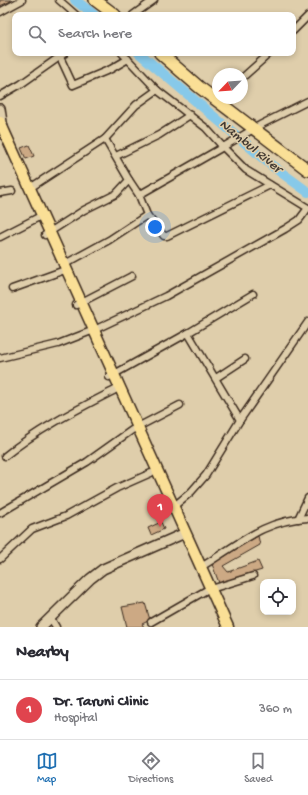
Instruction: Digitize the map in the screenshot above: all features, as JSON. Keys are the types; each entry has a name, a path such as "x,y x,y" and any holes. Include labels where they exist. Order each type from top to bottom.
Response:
{"highway":[{"path":"95,0 111,12"},
{"path":"104,0 119,12"},
{"path":"163,56 199,87 308,163"},
{"path":"172,56 212,90"},
{"path":"230,104 256,128 308,170"}],"main road":[{"path":"1,129 30,188 47,234 111,376 151,473 208,590 228,627"},
{"path":"1,129 37,218 47,234"},
{"path":"111,376 115,390 173,507 182,534 201,568 222,627"}],"street":[{"path":"0,12 22,0"},
{"path":"59,0 73,12"},
{"path":"137,12 154,0"},
{"path":"296,28 308,16"},
{"path":"0,96 21,84 62,56"},
{"path":"63,56 73,85 111,69 128,59"},
{"path":"0,358 58,344 91,331 166,296 285,229 299,220 308,208 246,170 206,128 157,90 125,56"},
{"path":"248,73 267,56"},
{"path":"30,188 105,138 136,106 157,90"},
{"path":"139,195 256,128 308,101"},
{"path":"0,109 3,117 1,129"},
{"path":"116,156 159,135 190,116"},
{"path":"105,138 139,195 147,215 164,236 167,236 270,185"},
{"path":"47,234 84,210 116,194 129,180"},
{"path":"0,194 12,191"},
{"path":"12,289 63,268 147,215"},
{"path":"0,237 37,218"},
{"path":"79,304 132,276"},
{"path":"111,376 188,333 253,294"},
{"path":"173,507 201,482 240,420 308,322"},
{"path":"188,333 240,420"},
{"path":"216,378 245,359"},
{"path":"5,456 16,447 51,426 115,390"},
{"path":"0,513 87,462 134,429 180,405"},
{"path":"0,559 32,529 66,516 117,488 151,473"},
{"path":"298,518 308,498"},
{"path":"201,568 260,529 275,523 298,518 308,518"},
{"path":"40,627 90,579 104,569 182,534"},
{"path":"151,622 208,590 253,576"},
{"path":"50,617 56,627"}],"building":[{"path":"0,0 11,0 11,1 0,6"},
{"path":"29,145 34,156 26,159 21,148"},
{"path":"161,522 164,529 151,535 148,528"},
{"path":"258,536 260,545 223,566 228,572 258,561 262,570 219,583 212,564"},
{"path":"145,603 150,620 142,624 144,627 127,627 122,607"}],"waterway":[{"name":"Nambul River","path":"75,0 90,12"},
{"name":"Nambul River","path":"143,56 271,165 308,192"}],"place":[{"name":"Dr. Taruni Clinic","path":"160,527"}]}
